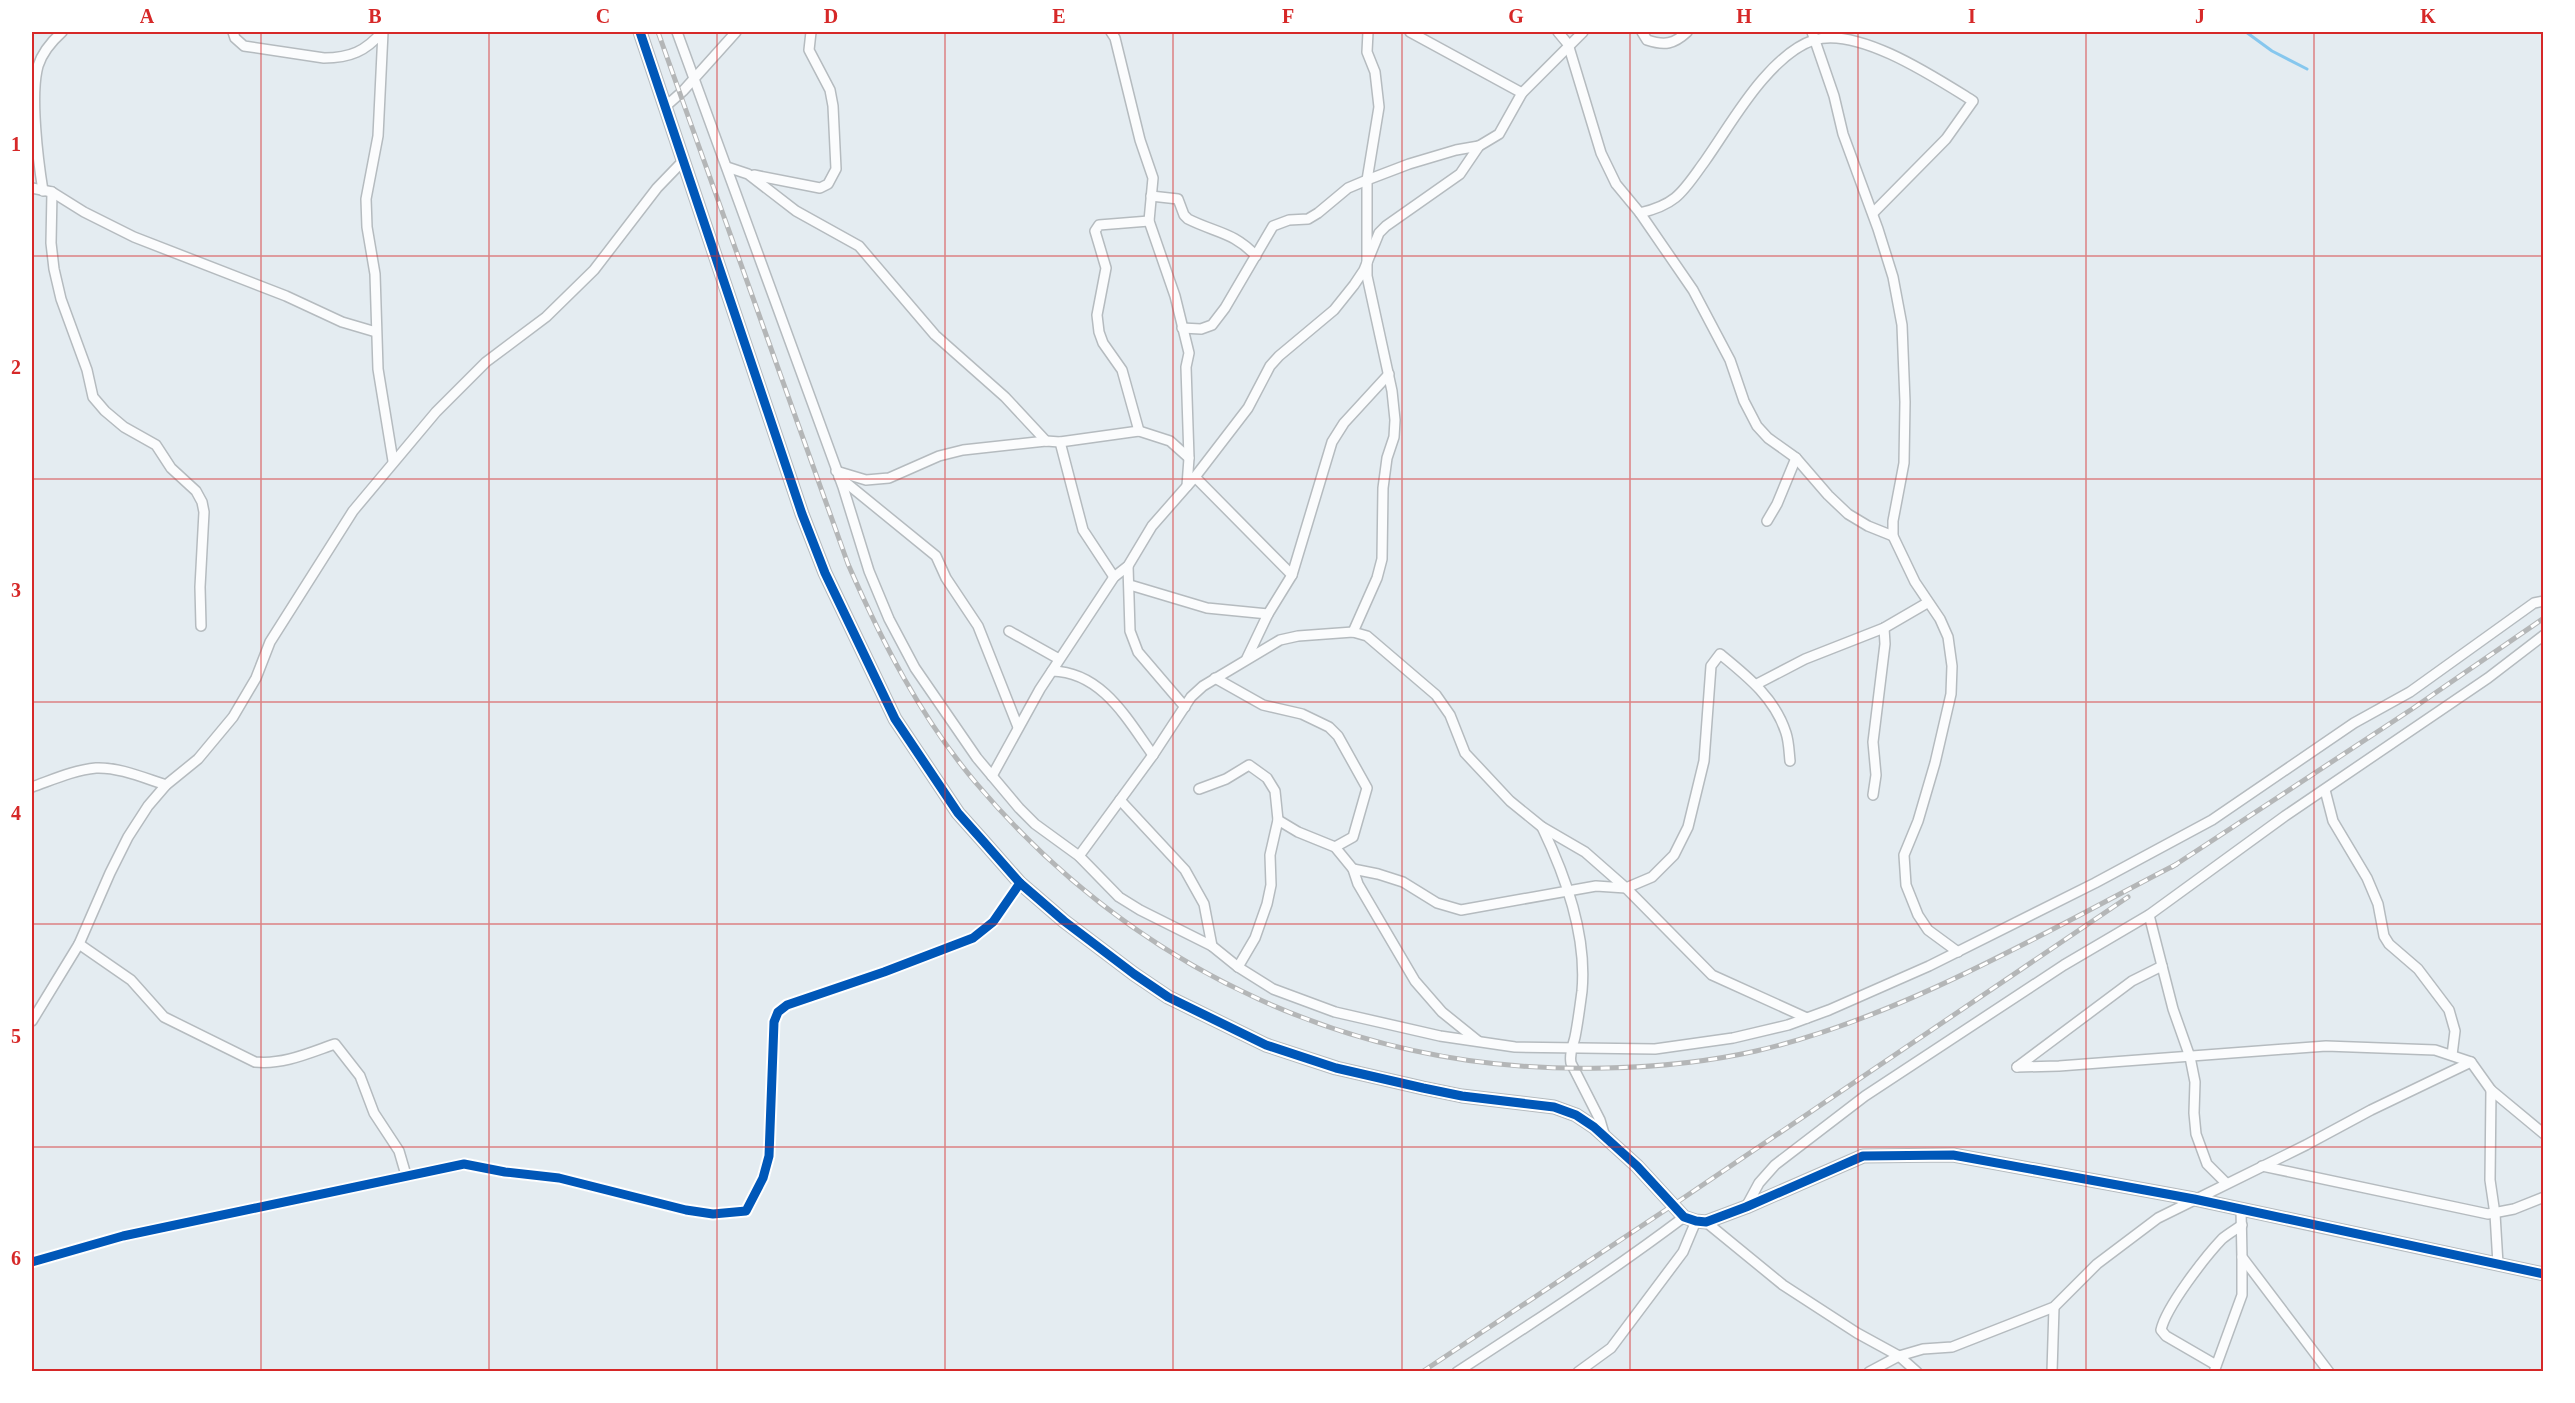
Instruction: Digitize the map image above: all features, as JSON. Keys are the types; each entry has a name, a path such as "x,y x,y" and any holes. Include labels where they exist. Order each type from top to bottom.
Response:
{"street":[{"path":"62,32 52,40 39,63 36,76 36,132 47,191 54,269 61,299 87,370 93,397 124,427 156,445 171,468 196,491 202,502 204,512 200,587 201,626"},
{"path":"233,32 235,38 244,46 324,58 337,58 360,52 382,32"},
{"path":"382,32 378,136 366,199 367,227 375,274 378,369 393,461"},
{"path":"640,32 802,514 825,573 895,719 958,813 1020,883 1064,921 1168,997 1266,1045 1336,1068 1423,1088 1462,1096 1554,1107 1576,1115 1605,1137 1695,1220 1784,1285 1857,1333 1899,1356 1917,1371"},
{"path":"677,32 837,473 869,571 889,619 915,668 992,776 1035,824 1079,856 1119,897 1212,946 1238,967 1273,989 1335,1012 1440,1036 1479,1042 1515,1047 1572,1048 1655,1049 1733,1038 1807,1018 1958,952 2123,869 2212,820 2354,723 2410,692 2534,603 2544,601"},
{"path":"666,106 736,32"},
{"path":"727,167 813,189 820,189 834,176 836,170 833,106 830,90 809,50 811,32"},
{"path":"1111,32 1115,38 1140,140 1153,178 1149,220 1170,276 1189,353 1186,378 1189,458 1186,486"},
{"path":"1353,632 1377,578 1382,559 1383,488 1387,458 1394,437 1395,420 1389,374 1367,276 1367,180 1379,107 1375,72 1367,52 1368,32"},
{"path":"1410,32 1522,93"},
{"path":"1558,32 1568,44 1601,153 1616,184 1640,213 1693,290 1730,360 1744,401 1757,426 1768,438 1796,458 1828,495 1848,513 1868,526 1893,536"},
{"path":"1182,328 1201,329 1212,325 1273,226 1289,220 1308,219 1348,188 1367,180 1409,164 1479,146 1500,134 1522,93 1568,44 1583,32"},
{"path":"1642,32 1647,40 1661,44 1675,42 1687,32"},
{"path":"1640,213 1660,208 1682,193 1763,79 1777,64 1814,36 1867,45 1905,60 1973,101 1946,139 1873,213"},
{"path":"1814,36 1834,96 1843,134 1873,213 1896,294 1903,354 1904,463 1902,482 1895,506 1893,536 1904,562 1927,603 1940,619 1948,637 1952,666 1951,694 1918,821 1904,855 1906,885 1918,915 1928,930 1958,952"},
{"path":"992,776 1059,659 1114,577 1128,566 1152,526 1195,477 1248,408 1270,366 1334,310 1354,285 1368,261 1379,233 1460,174 1479,146"},
{"path":"32,1021 79,944 128,837 148,806 166,785 198,759 233,717 255,678 270,642 353,511 436,412 486,362 546,317 594,270 657,188 684,160"},
{"path":"748,174 796,211 859,246 935,335 1005,398 1046,441"},
{"path":"32,188 47,191 134,237 286,297 342,322 376,332"},
{"path":"1151,196 1178,199 1188,219 1231,235 1240,240 1256,256"},
{"path":"1139,431 1122,370 1103,343 1099,332 1097,315 1106,267 1095,231 1099,225 1149,220"},
{"path":"1247,658 1268,614 1292,575 1332,442 1344,423 1389,374"},
{"path":"837,473 866,480 889,478 939,456 963,450 1046,441 1060,442 1139,431 1170,441 1189,458"},
{"path":"1060,442 1083,530 1114,577"},
{"path":"1767,521 1777,504 1796,458"},
{"path":"837,473 936,556 946,578 978,626 1018,727"},
{"path":"1195,477 1292,575"},
{"path":"1128,566 1130,631 1138,652 1185,707"},
{"path":"1130,585 1207,608 1268,614"},
{"path":"1757,684 1805,659 1884,628 1927,603"},
{"path":"1873,795 1876,775 1873,742 1884,655 1884,628"},
{"path":"1009,631 1059,659"},
{"path":"1079,856 1153,755 1191,697 1215,678 1280,640 1298,636 1353,632 1367,636 1436,695 1450,715 1465,753 1510,801 1542,827 1585,852 1626,888 1712,975 1807,1018"},
{"path":"1746,1207 1759,1184 1775,1165 1865,1096 2064,965 2149,915 2224,859 2488,678 2544,635"},
{"path":"1353,869 1378,873 1403,882 1437,903 1461,910 1568,893 1596,886 1626,888 1652,877 1674,855 1688,827 1704,761 1711,666 1720,654 1757,684 1786,733 1790,761"},
{"path":"1052,671 1078,675 1109,696 1153,755"},
{"path":"1215,678 1263,705 1292,710 1316,720 1338,736 1367,788 1353,837 1335,847"},
{"path":"1199,789 1226,779 1249,765 1267,778 1275,791 1278,820 1270,855 1271,885 1265,912 1255,938 1238,967"},
{"path":"32,787 79,771 97,768 115,770 166,785"},
{"path":"2325,790 2333,821 2367,878 2378,904 2384,936 2389,944 2418,969 2449,1010 2455,1031 2452,1055"},
{"path":"1120,800 1185,870 1204,904 1212,946"},
{"path":"1278,820 1298,832 1335,847 1353,869 1358,884 1416,981 1442,1012 1479,1042"},
{"path":"1542,827 1558,859 1579,932 1582,988 1569,1055 1572,1069 1600,1120 1605,1137"},
{"path":"32,1262 123,1236 464,1164 505,1172 559,1178 686,1210 712,1214 746,1211 763,1178 769,1156 774,1023 778,1012 787,1005 884,972 973,938 993,922 1020,883"},
{"path":"2149,915 2173,1009 2190,1057 2195,1082 2196,1134 2207,1164 2226,1184"},
{"path":"79,944 131,980 164,1017 255,1062 270,1064 335,1044 360,1076 374,1113 399,1151 406,1175"},
{"path":"2162,966 2132,981 2017,1067 2326,1046 2435,1050 2471,1062 2491,1090 2544,1134"},
{"path":"1869,1371 1899,1356 1923,1349 1952,1347 1971,1341 2054,1307 2097,1264 2158,1218 2306,1145 2424,1083 2471,1062"},
{"path":"2491,1090 2490,1180 2498,1264"},
{"path":"1457,1371 1497,1347 1636,1253 1695,1220 1746,1207 1863,1156 1953,1155 2193,1199 2544,1274"},
{"path":"2262,1166 2480,1213 2495,1214 2544,1197"},
{"path":"2241,1209 2242,1225 2242,1294 2215,1368 2166,1336 2161,1330 2172,1306 2204,1261 2224,1238 2242,1225"},
{"path":"1578,1371 1611,1348 1683,1252 1695,1220"},
{"path":"2242,1257 2329,1371"},
{"path":"2052,1371 2054,1307"}],"waterway":[{"path":"2246,32 2272,51 2307,69"}],"railway":[{"path":"658,32 848,564 904,678 920,706 956,758 976,783 1039,850 1107,908 1181,958 1258,999 1340,1031 1426,1053 1515,1066 1606,1068 1663,1065 1756,1051 1810,1036 1864,1017 1972,970 2177,864"},
{"path":"2172,867 2412,709 2544,618"},
{"path":"1422,1372 2128,897"}],"cycle path":[{"path":"640,32 802,514 825,573 895,719 958,813 1020,883 1064,921 1168,997 1266,1045 1336,1068 1462,1096 1554,1107 1576,1115 1594,1127 1637,1166 1684,1217 1696,1221 1706,1222 1746,1207 1863,1156 1953,1155 2194,1199 2544,1274"},
{"path":"32,1262 123,1236 464,1164 505,1172 559,1178 686,1210 713,1214 746,1211 763,1178 769,1156 774,1022 778,1012 787,1005 884,972 973,938 993,922 1020,883"}]}
